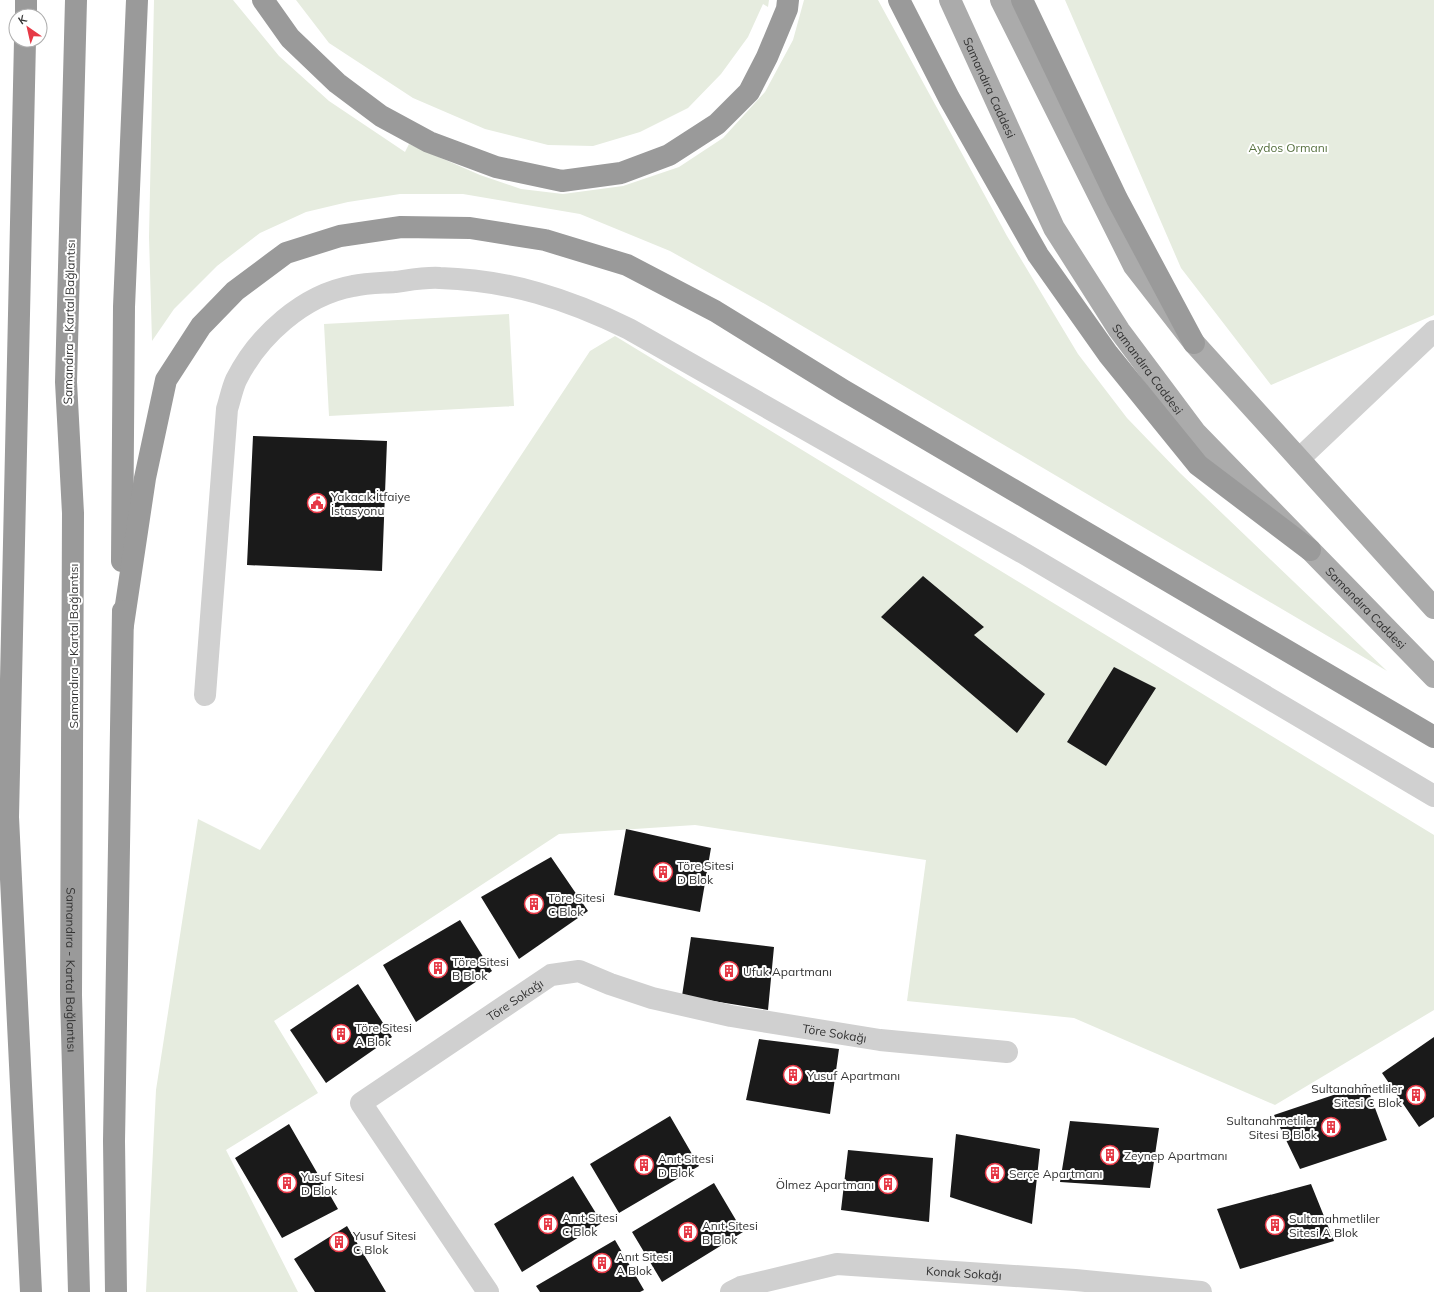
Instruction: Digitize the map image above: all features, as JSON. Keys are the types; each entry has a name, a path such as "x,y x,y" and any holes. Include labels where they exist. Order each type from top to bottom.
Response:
{"highway":[{"name":"Samandıra - Kartal Bağlantısı","path":"76,0 66,382 73,513 71,995 79,1292"},
{"path":"116,1292 114,1141 123,625 122,526 124,307 138,0"},
{"path":"263,0 290,38 337,83 381,116 429,142 496,167 562,181 621,173 669,155 717,124 749,92 767,57 787,9 788,0"},
{"path":"899,0 949,98 1038,255 1108,354 1198,465 1310,550"},
{"path":"1022,0 1117,199 1194,343"},
{"path":"25,48 8,817 31,1292"},
{"path":"123,625 145,478 166,380 201,326 235,291 286,252 340,236 401,227 470,228 545,240 627,264 708,307 842,390 1434,737"}],"main road":[{"name":"Samandıra Caddesi","path":"950,0 1054,228 1118,330 1196,433 1434,677"},
{"path":"1001,0 1134,266 1194,343 1434,608"}],"street":[{"path":"205,696 228,409 236,382 249,358 266,338 295,312 328,294 352,286 439,278 481,281 523,288 559,298 595,312 629,329 1025,554 1434,796"},
{"path":"1299,459 1434,332"},
{"name":"Töre Sokağı","path":"488,1292 361,1103 551,975 579,971 610,984 652,998 731,1016 880,1040 1007,1052"},
{"name":"Konak Sokağı","path":"731,1292 741,1287 837,1264 1075,1280 1201,1292"}],"green space":[{"path":"154,0 233,0 279,56 329,101 405,152 409,144 480,175 521,189 563,194 623,186 679,167 723,138 765,92 793,40 804,0 878,0 1007,236 1078,354 1127,418 1180,473 1387,671 765,304 670,251 580,214 463,194 400,194 348,202 306,212 260,233 217,266 174,309 152,341 149,237"},
{"path":"296,0 769,0 768,7 763,4 748,37 721,74 688,108 640,132 593,146 548,145 485,129 413,98 329,43"},
{"name":"Aydos Ormanı","path":"1065,0 1434,0 1434,315 1271,385 1181,268"},
{"path":"509,314 514,406 329,416 324,324"},
{"path":"615,336 1434,835 1434,1010 1275,1105 1074,1018 907,1001 926,860 695,825 559,834 274,1021 318,1093 226,1150 298,1292 146,1292 156,1090 198,819 260,850 590,351"}],"building":[{"name":"Yakacık İtfaiye İstasyonu","path":"253,436 387,441 382,571 247,565"},
{"path":"923,576 984,627 974,635 1045,694 1017,733 881,617"},
{"path":"1114,667 1156,688 1106,766 1067,742"},
{"name":"Töre Sitesi D Blok","path":"626,829 711,848 700,912 614,895"},
{"name":"Töre Sitesi C Blok","path":"551,857 588,911 519,959 481,897"},
{"name":"Töre Sitesi B Blok","path":"460,920 492,971 416,1022 383,965"},
{"name":"Ufuk Apartmanı","path":"691,937 774,947 768,1010 682,996"},
{"name":"Töre Sitesi A Blok","path":"358,984 392,1037 326,1083 290,1030"},
{"name":"Sultanahmetliler Sitesi C Blok","path":"1434,1037 1434,1117 1419,1127 1382,1073"},
{"name":"Yusuf Apartmanı","path":"759,1039 839,1049 830,1114 746,1100"},
{"name":"Sultanahmetliler Sitesi B Blok","path":"1366,1084 1387,1140 1300,1169 1274,1115"},
{"name":"Anıt Sitesi D Blok","path":"670,1116 699,1166 619,1213 590,1164"},
{"name":"Zeynep Apartmanı","path":"1070,1121 1159,1128 1150,1188 1060,1182"},
{"name":"Yusuf Sitesi D Blok","path":"289,1124 338,1209 282,1238 235,1158"},
{"name":"Serçe Apartmanı","path":"956,1134 1040,1149 1032,1224 950,1197"},
{"name":"Ölmez Apartmanı","path":"848,1150 933,1158 929,1222 841,1210"},
{"name":"Anıt Sitesi C Blok","path":"573,1176 602,1223 522,1272 494,1224"},
{"name":"Anıt Sitesi B Blok","path":"714,1183 743,1232 662,1282 632,1232"},
{"name":"Sultanahmetliler Sitesi A Blok","path":"1311,1184 1334,1241 1240,1269 1217,1209"},
{"name":"Yusuf Sitesi C Blok","path":"347,1226 386,1292 315,1292 294,1259"},
{"name":"Anıt Sitesi A Blok","path":"615,1240 644,1290 640,1292 540,1292 536,1286"}],"place":[{"name":"Yakacık İtfaiye İstasyonu","path":"317,503"},
{"name":"Töre Sitesi D Blok","path":"663,872"},
{"name":"Töre Sitesi C Blok","path":"534,904"},
{"name":"Töre Sitesi B Blok","path":"438,968"},
{"name":"Ufuk Apartmanı","path":"729,971"},
{"name":"Töre Sitesi A Blok","path":"341,1034"},
{"name":"Yusuf Apartmanı","path":"793,1075"},
{"name":"Sultanahmetliler Sitesi C Blok","path":"1416,1095"},
{"name":"Sultanahmetliler Sitesi B Blok","path":"1331,1127"},
{"name":"Zeynep Apartmanı","path":"1110,1155"},
{"name":"Anıt Sitesi D Blok","path":"644,1165"},
{"name":"Serçe Apartmanı","path":"995,1173"},
{"name":"Yusuf Sitesi D Blok","path":"287,1183"},
{"name":"Ölmez Apartmanı","path":"888,1184"},
{"name":"Anıt Sitesi C Blok","path":"548,1224"},
{"name":"Sultanahmetliler Sitesi A Blok","path":"1275,1225"},
{"name":"Anıt Sitesi B Blok","path":"688,1232"},
{"name":"Yusuf Sitesi C Blok","path":"339,1242"},
{"name":"Anıt Sitesi A Blok","path":"602,1263"}]}
